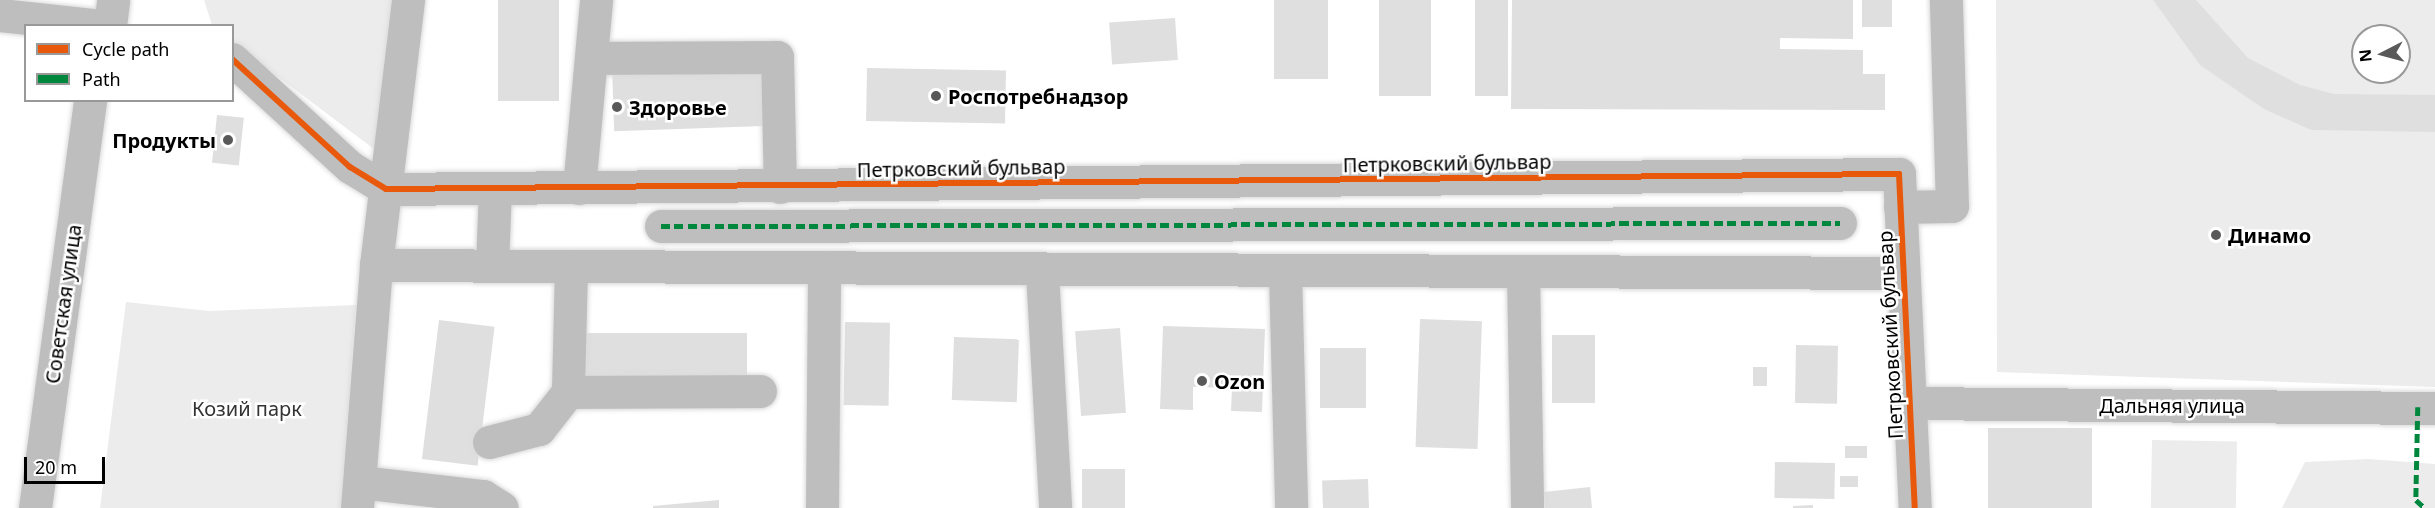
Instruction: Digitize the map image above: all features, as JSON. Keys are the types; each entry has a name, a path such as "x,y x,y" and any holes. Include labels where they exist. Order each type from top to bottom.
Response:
{"street":[{"path":"110,24 113,0"},
{"path":"408,0 376,265 358,495 483,496 502,508"},
{"path":"579,188 596,0"},
{"path":"1900,207 1953,206 1946,0"},
{"path":"0,15 84,24"},
{"path":"591,58 777,57 780,187"},
{"path":"234,61 350,167 382,222"},
{"name":"Советская улица","path":"35,508 90,102"},
{"path":"350,167 387,177"},
{"name":"Петрковский бульвар","path":"387,177 495,189 1899,174 1915,508"},
{"path":"492,266 495,189"},
{"path":"661,226 1840,223"},
{"name":"Петрковский бульвар","path":"376,265 824,271 1903,273"},
{"path":"489,442 539,429 568,392 572,267"},
{"path":"822,508 824,271"},
{"path":"1042,272 1055,508"},
{"path":"1285,272 1291,508"},
{"path":"1523,272 1527,508"},
{"path":"568,392 760,391"},
{"name":"Дальняя улица","path":"1910,403 2435,408"}],"green space":[{"path":"204,0 397,0 378,152 234,44 234,24 212,24"},
{"name":"Динамо","path":"1996,0 2435,0 2435,387 1997,372"},
{"name":"Козий парк","path":"126,302 209,311 356,305 341,508 100,508"},
{"path":"2152,440 2237,441 2236,508 2151,508"},
{"path":"2368,459 2435,464 2435,508 2282,508 2305,462"}],"building":[{"path":"498,0 559,0 559,101 498,101"},
{"path":"1274,0 1328,0 1328,79 1274,79"},
{"path":"1379,0 1431,0 1431,96 1379,96"},
{"path":"1475,0 1508,0 1508,96 1475,96"},
{"path":"1512,0 1853,0 1853,39 1780,38 1780,49 1863,50 1863,74 1885,74 1885,110 1511,109"},
{"path":"1862,0 1892,0 1892,27 1862,27"},
{"path":"2153,0 2196,0 2248,58 2300,85 2334,94 2435,95 2435,132 2311,130 2264,109 2200,65"},
{"path":"1175,18 1178,60 1112,65 1109,23"},
{"path":"761,66 763,126 614,131 612,71"},
{"name":"Роспотребнадзор","path":"867,68 1006,70 1005,123 866,121"},
{"name":"Продукты","path":"217,115 244,118 239,166 212,163"},
{"path":"1420,319 1482,321 1477,449 1416,447"},
{"path":"439,320 495,327 478,466 422,459"},
{"path":"845,322 890,323 889,406 844,405"},
{"path":"1163,326 1265,329 1262,412 1231,411 1232,388 1193,387 1193,410 1160,409"},
{"path":"1120,328 1126,413 1081,416 1075,331"},
{"path":"583,333 747,333 747,378 583,378"},
{"path":"1552,335 1595,335 1595,403 1552,403"},
{"path":"954,337 1019,339 1017,402 952,400"},
{"path":"1796,345 1838,346 1837,404 1795,403"},
{"path":"1320,348 1366,348 1366,408 1320,408"},
{"path":"1753,367 1767,367 1767,386 1753,386"},
{"path":"1988,428 2092,428 2092,508 1988,508"},
{"path":"1845,446 1867,446 1867,458 1845,458"},
{"path":"1775,462 1835,463 1834,499 1774,498"},
{"path":"1082,469 1125,469 1125,508 1082,508"},
{"path":"1840,476 1858,476 1858,487 1840,487"},
{"path":"1368,479 1369,508 1323,508 1322,481"},
{"path":"1590,487 1592,508 1545,508 1544,492"},
{"path":"719,500 719,508 653,508 653,506"},
{"path":"1813,505 1813,508 1793,508 1793,506"}],"marked path":[{"path":"661,226 1840,223"},
{"path":"2418,407 2416,500 2425,508"}],"cycle path":[{"path":"234,61 350,167 386,189 1899,174 1915,508"}],"place":[{"name":"Роспотребнадзор","path":"936,96"},
{"name":"Здоровье","path":"617,107"},
{"name":"Продукты","path":"228,140"},
{"name":"Динамо","path":"2216,235"},
{"name":"Ozon","path":"1202,381"}]}
